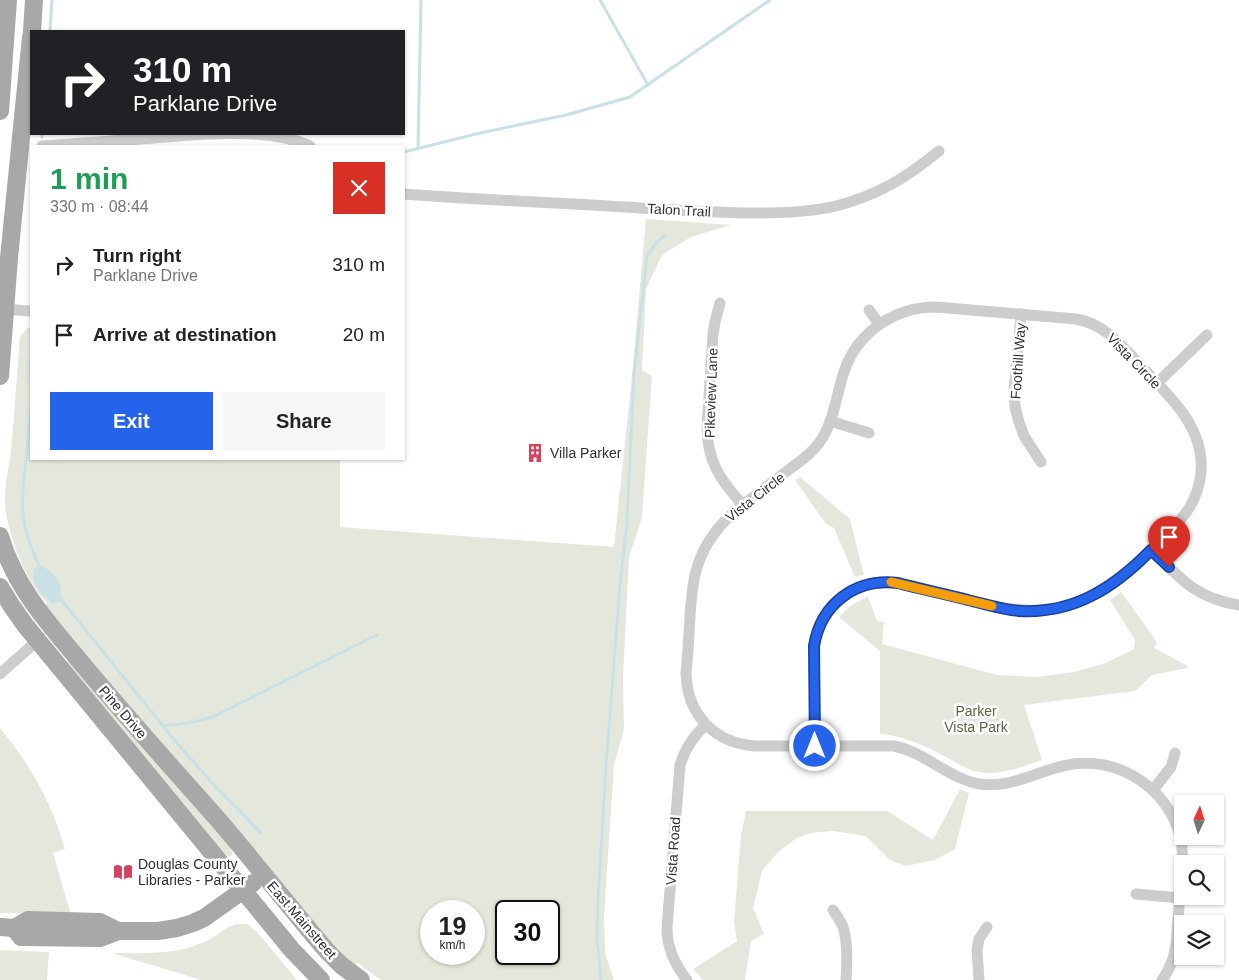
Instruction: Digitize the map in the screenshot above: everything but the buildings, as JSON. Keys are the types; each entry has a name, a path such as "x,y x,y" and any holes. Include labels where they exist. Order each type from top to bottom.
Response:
{"main road":[{"path":"0,111 8,0"},
{"path":"32,30 34,0"},
{"path":"0,376 3,309 10,248 26,146 30,59"},
{"name":"Pine Drive","path":"0,536 13,571 34,604 114,703 264,875"},
{"name":"Pine Drive","path":"0,587 18,615 38,640 244,890"},
{"name":"East Mainstreet","path":"7,927 21,937 100,938 118,931 172,930 204,918 264,875 327,952 361,980"},
{"name":"East Mainstreet","path":"244,890 292,950 321,980"}],"street":[{"path":"55,145 181,135"},
{"path":"254,135 271,136 308,145"},
{"name":"Talon Trail","path":"405,194 689,211 785,213 836,206 863,198 910,174 939,152"},
{"name":"Pikeview Lane","path":"720,303 713,334 707,427 708,442 711,458 717,471 742,504"},
{"name":"Vista Circle","path":"706,725 695,711 688,692 686,679 694,579 700,559 721,525 742,504 811,452 820,442 830,421 850,357 863,338 880,324 902,313 928,307 1076,319 1088,321 1112,336 1157,383 1184,414 1190,424 1199,447 1201,466 1196,495 1190,507 1129,571 1103,590 1072,604 1030,611 1008,609 890,582 875,583 852,591 837,601 826,613 820,625 814,646 815,746"},
{"path":"3,309 30,311"},
{"path":"869,310 880,324"},
{"name":"Foothill Way","path":"1022,314 1014,391 1016,415 1024,436 1041,462"},
{"path":"1157,383 1207,335"},
{"path":"830,421 869,433"},
{"path":"1151,550 1179,577 1199,592 1221,601 1239,605"},
{"path":"0,674 38,640"},
{"path":"706,725 723,737 755,746 900,747 968,780 986,784 998,785 1011,782 1068,764 1100,763 1126,771 1153,790 1170,813 1180,835 1182,855"},
{"name":"Vista Road","path":"687,980 674,959 667,928 680,765 691,741 706,725"},
{"path":"1153,790 1171,767 1175,753"},
{"path":"1136,894 1174,897"},
{"path":"1162,980 1170,969 1176,952 1179,905"},
{"path":"832,910 844,930 847,960 846,980"},
{"path":"979,980 977,950 979,939 986,927"}],"green space":[{"path":"646,219 731,225 691,237 662,255 646,289 642,370 652,376 642,517 629,557 623,677 624,729 614,765 604,916 605,953 614,980 382,980 358,963 353,966 346,960 44,608 47,603 31,582 12,539 6,510 5,491 11,447 20,337 27,328 30,327 30,460 340,460 340,527 614,547"},
{"path":"800,477 850,519 864,575 855,577 834,528 826,524 795,480"},
{"name":"Parker Vista Park","path":"1121,592 1157,642 1154,648 1188,666 1188,668 1152,675 1135,691 1024,705 1042,760 1015,769 989,773 970,770 916,742 880,734 880,651 839,617 851,605 868,597 877,621 884,622 882,644 997,675 1037,677 1074,672 1106,663 1134,649 1135,640 1110,600"},
{"path":"68,660 217,830 233,854 229,857 219,849 65,663"},
{"path":"0,728 30,770 53,815 65,849 53,853 71,915 0,913"},
{"path":"960,789 969,793 955,849 935,860 906,866 890,860 866,836 833,831 811,833 797,838 779,851 762,871 753,908 764,934 751,941 745,980 703,980 693,969 737,941 734,922 741,835 746,811 887,811 933,840"},
{"path":"236,924 247,924 257,932 297,980 201,980 112,953 180,950 202,943"},
{"path":"0,950 49,952 47,980 0,980"}],"water":[{"path":"41,566 51,572 58,580 61,590 60,602 52,603 35,585 33,570"}],"waterway":[{"path":"50,30 52,0"},
{"path":"418,149 421,0"},
{"path":"600,0 648,85"},
{"path":"405,152 480,133 566,115 630,97 770,0"},
{"path":"601,980 597,936 598,899 606,766 620,585 627,522 634,373 647,256 656,243 666,235"},
{"path":"30,422 22,508 27,536 41,570"},
{"path":"58,596 176,742 215,786 261,833"},
{"path":"163,726 194,722 215,716 377,635"}],"slow traffic":[{"path":"891,582 992,606"}],"place":[{"name":"Villa Parker","path":"535,453"},
{"name":"Douglas County Libraries - Parker","path":"123,872"}],"route":[{"path":"815,746 814,646 820,625 826,613 837,601 852,591 866,585 890,582 998,608 1041,610 1072,604 1103,590 1129,571 1151,550 1169,567"}]}
